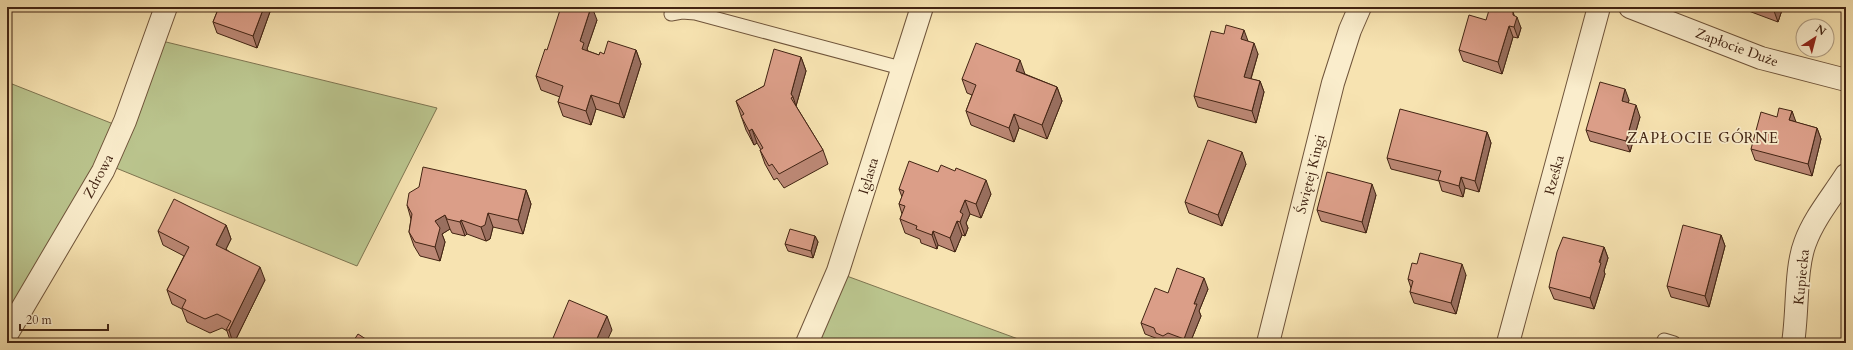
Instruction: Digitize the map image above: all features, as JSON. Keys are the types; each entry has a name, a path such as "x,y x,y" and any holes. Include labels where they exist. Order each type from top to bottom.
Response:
{"street":[{"name":"Zdrowa","path":"7,334 103,171 131,107 166,7"},
{"name":"Iglasta","path":"808,343 838,271 901,68 922,7"},
{"name":"Świętej Kingi","path":"1268,343 1333,83 1350,30 1360,7"},
{"name":"Rześka","path":"1508,343 1599,7"},
{"name":"Zapłocie Duże","path":"1636,8 1761,58 1846,80"},
{"name":"Kupiecka","path":"1793,343 1797,320 1801,260 1805,244 1812,227 1846,175"}],"lane":[{"path":"671,14 682,12 695,13 901,68"}],"green space":[{"path":"162,41 437,108 357,266 111,166"},
{"path":"7,82 116,125 96,168 7,321"},
{"path":"844,275 1029,343 816,343"}],"building":[{"path":"219,7 264,7 253,36 213,22"},
{"path":"561,7 591,7 580,41 584,43 582,49 599,55 600,52 604,54 608,41 636,50 619,104 591,95 586,111 558,102 563,86 536,76 545,49 547,50"},
{"path":"1490,7 1497,7 1513,12 1513,15 1517,17 1514,27 1509,26 1498,62 1459,50 1469,15 1486,20"},
{"path":"1763,7 1775,7 1774,11"},
{"path":"1226,25 1244,30 1241,39 1254,43 1244,77 1260,81 1252,111 1194,96 1211,31 1224,34"},
{"path":"976,43 1020,60 1016,71 1057,87 1042,125 1014,114 1009,128 966,111 976,85 962,79"},
{"path":"774,49 801,57 791,94 793,97 791,98 823,150 779,174 772,164 769,166 760,150 763,148 752,129 749,131 741,116 744,114 736,101 764,86"},
{"path":"1600,82 1625,89 1622,101 1636,105 1626,141 1586,130"},
{"path":"1779,108 1792,111 1789,120 1817,128 1808,164 1751,149 1761,112 1777,117"},
{"path":"1400,109 1487,132 1475,181 1461,177 1459,186 1438,180 1441,171 1387,158"},
{"path":"1208,140 1242,152 1218,215 1185,202"},
{"path":"909,161 938,172 941,165 955,171 956,168 986,180 976,204 965,200 960,212 963,214 960,222 957,221 950,238 933,231 932,235 916,229 917,226 900,219 905,206 899,204 904,191 899,189"},
{"path":"423,167 526,190 518,220 488,213 485,225 481,227 461,220 460,222 447,219 445,215 435,221 440,228 435,247 415,242 409,232 412,214 407,205 409,193 419,187"},
{"path":"1327,172 1372,184 1362,222 1317,210"},
{"path":"174,199 226,225 216,245 260,267 229,330 226,330 231,321 217,314 205,319 182,308 186,300 167,290 189,247 158,231"},
{"path":"1683,225 1721,235 1705,296 1667,286"},
{"path":"790,229 815,236 811,251 785,244"},
{"path":"1563,237 1604,247 1599,262 1601,263 1590,298 1549,287 1557,252"},
{"path":"1420,253 1462,264 1451,303 1410,292 1413,281 1408,279 1412,263 1417,264"},
{"path":"1177,268 1204,278 1194,304 1197,304 1184,339 1168,333 1163,336 1156,333 1154,328 1141,323 1155,288 1168,293"},
{"path":"569,300 607,316 595,343 551,343"},
{"path":"358,334 372,343 352,343"}],"district":[{"name":"ZAPŁOCIE GÓRNE","path":"1703,138"}]}
